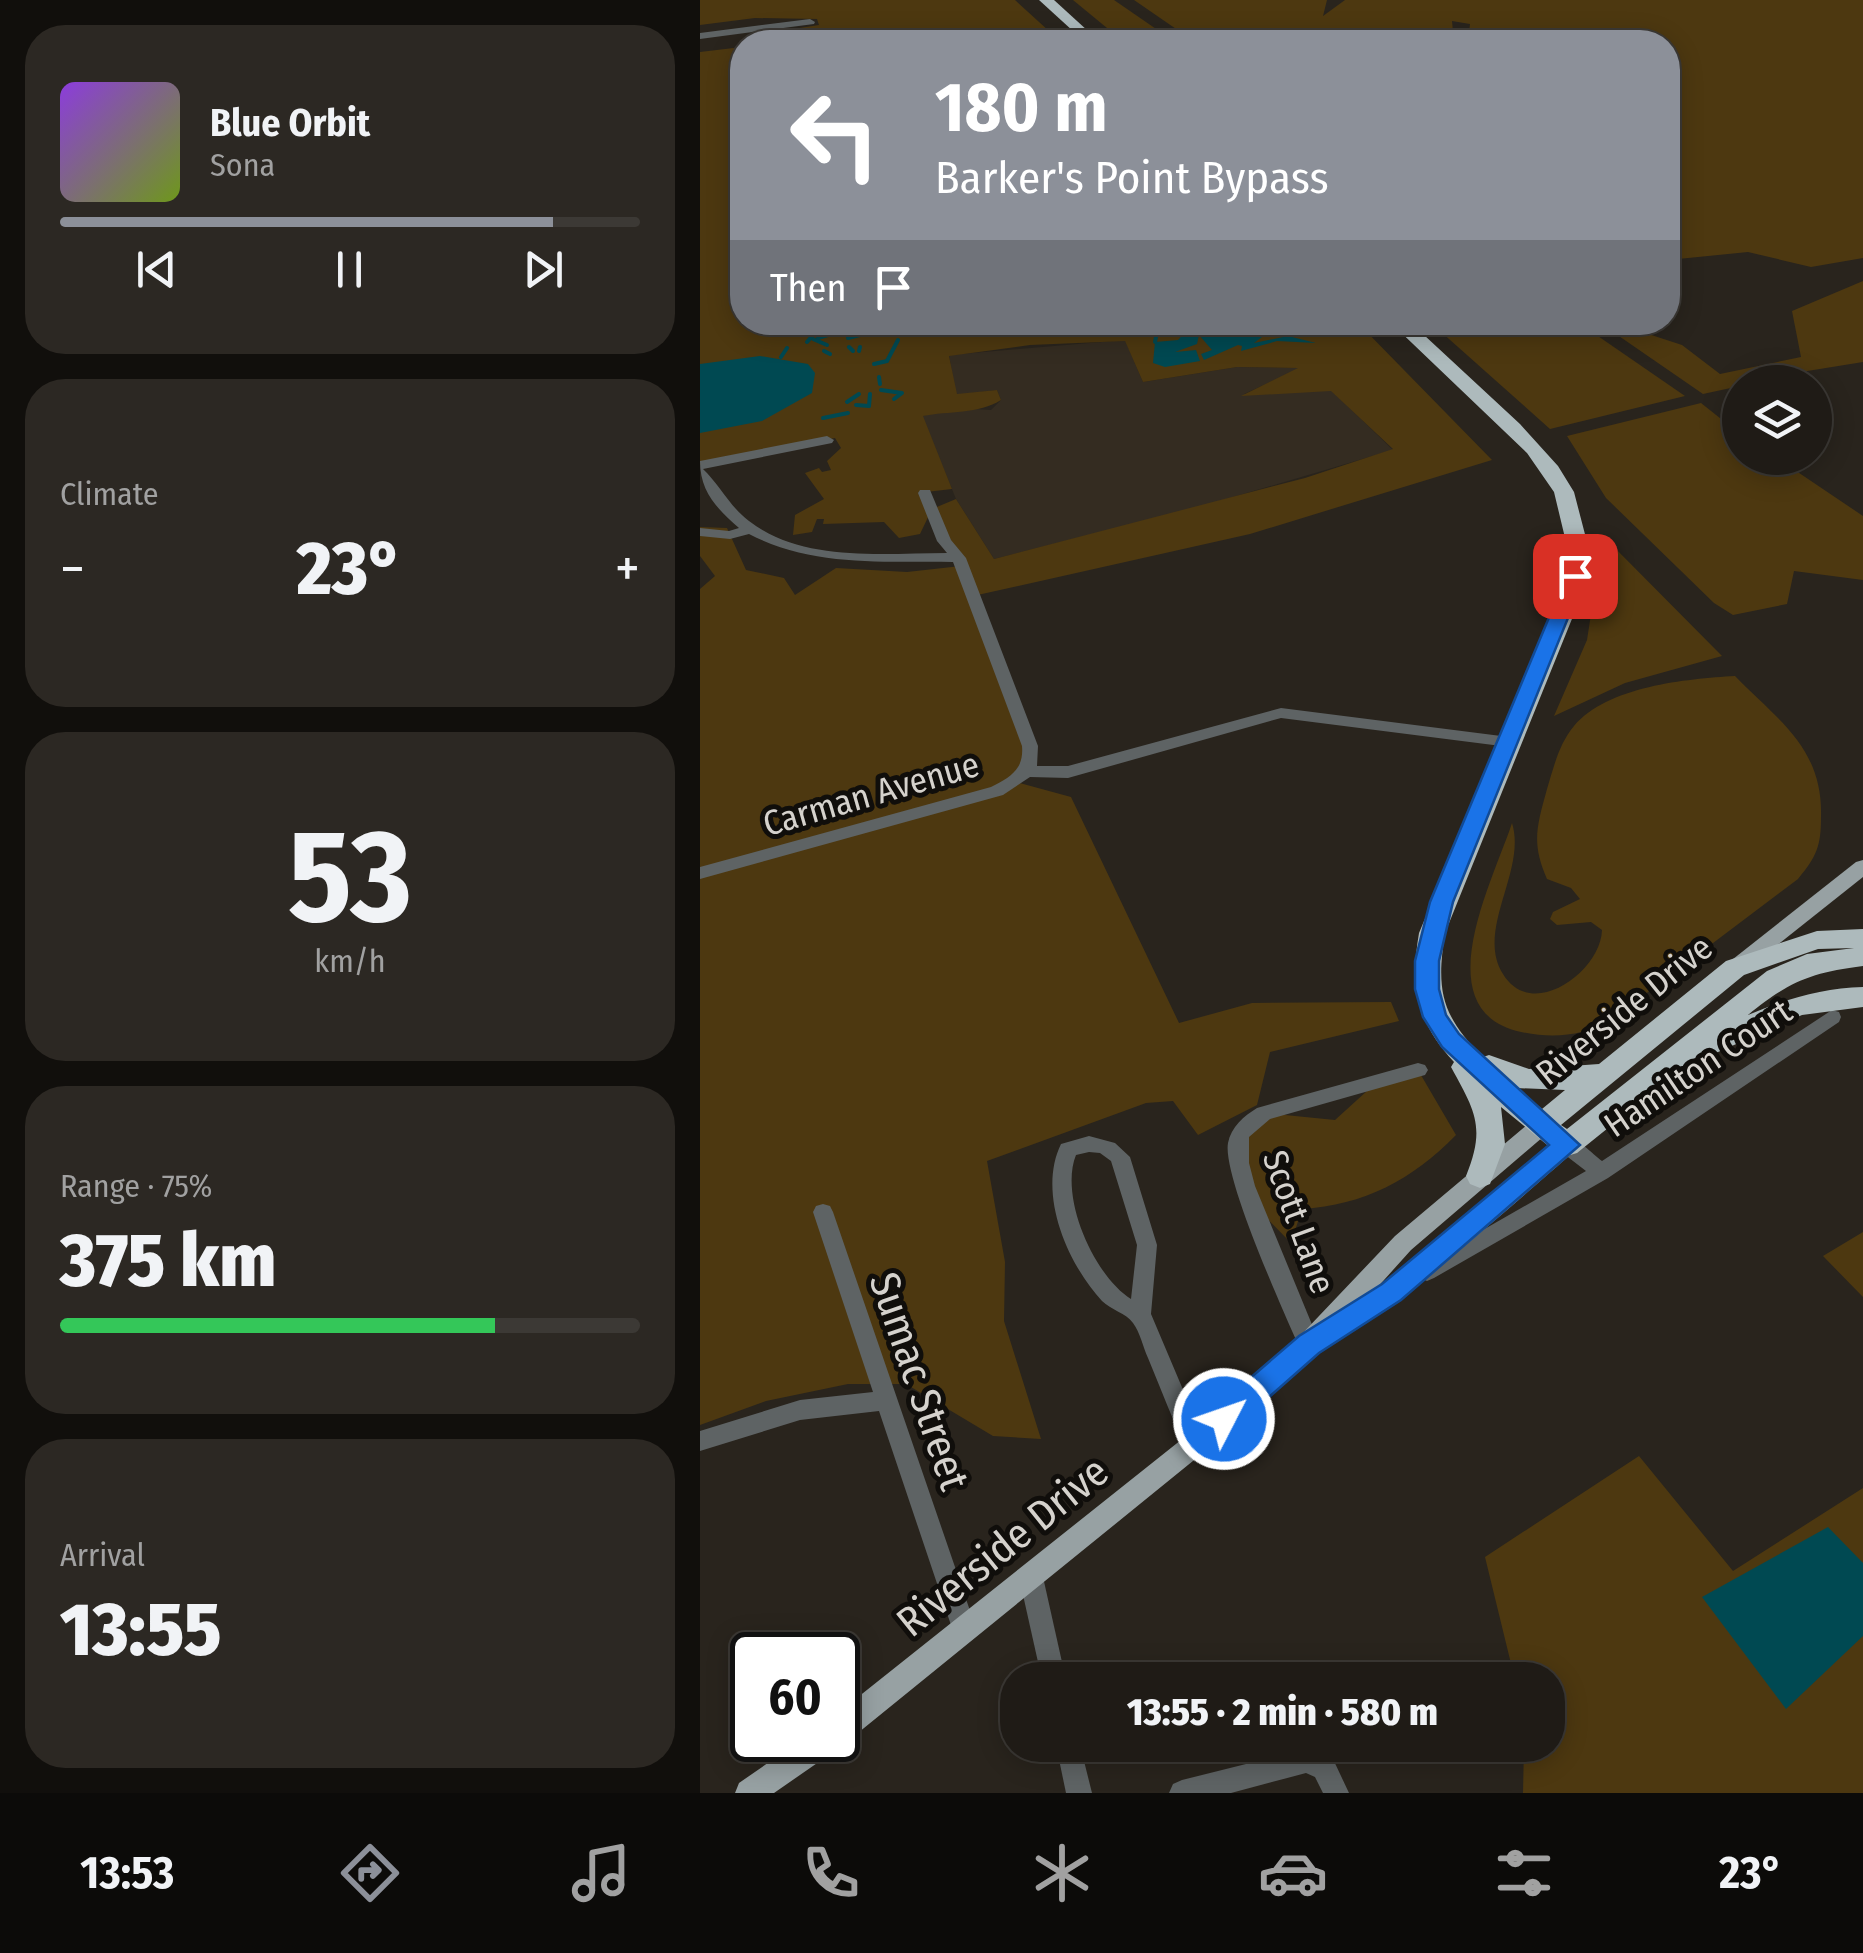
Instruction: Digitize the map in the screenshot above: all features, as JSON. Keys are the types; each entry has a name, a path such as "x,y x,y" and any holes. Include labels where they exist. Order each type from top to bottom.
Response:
{"highway":[{"path":"1046,0 1080,30"},
{"path":"1413,335 1545,459 1559,479 1576,525 1578,551 1567,604 1432,933 1427,989 1435,1017 1485,1099 1492,1121 1495,1140 1480,1176"},
{"path":"1735,968 1817,940 1863,938"},
{"name":"Riverside Drive","path":"1567,1145 1676,1059 1702,1033 1776,978 1808,964 1863,956"},
{"name":"Riverside Drive","path":"1542,1125 1735,968"},
{"path":"1676,1059 1772,1015 1808,1004 1863,998"},
{"path":"1450,1041 1516,1078 1568,1081 1605,1073"},
{"path":"1450,1041 1567,1145"}],"main road":[{"name":"Riverside Drive","path":"1735,968 1863,866"},
{"name":"Riverside Drive","path":"860,1714 1195,1444 1309,1344 1404,1244 1542,1125"},
{"name":"Riverside Drive","path":"1309,1344 1392,1292 1567,1145"},
{"path":"749,1793 794,1762"}],"street":[{"path":"747,30 810,22"},
{"path":"700,36 730,32"},
{"path":"827,440 700,468 750,529 808,550 958,558"},
{"name":"Carman Avenue","path":"700,872 997,791 1028,771 1030,746 958,558 944,541 925,492"},
{"path":"700,532 730,535 750,529"},
{"path":"1028,771 1068,772 1280,713 1509,742"},
{"name":"Hamilton Court","path":"1392,1292 1600,1172 1832,1017"},
{"name":"Scott Lane","path":"1309,1344 1240,1170 1238,1137 1249,1122 1264,1114 1418,1070"},
{"path":"1140,1314 1110,1297 1077,1245 1059,1172 1068,1150 1081,1144 1110,1148 1120,1156 1146,1246 1140,1314 1195,1444"},
{"name":"Hamilton Court","path":"1567,1145 1600,1172"},
{"name":"Sumac Street","path":"823,1212 964,1631"},
{"path":"700,1441 800,1410 886,1400"},
{"path":"1031,1577 1050,1662"},
{"path":"1182,1793 1306,1761 1324,1768 1336,1793"},
{"path":"1072,1762 1079,1793"}],"shaded area":[{"path":"700,0 1015,0 1048,30 786,30 819,25 817,19 755,18 700,25"},
{"path":"1073,0 1114,0 1158,30 1109,30"},
{"path":"1134,0 1327,0 1323,16 1345,0 1863,0 1863,258 1811,267 1748,252 1680,259 1680,30 1469,30 1470,24 1452,21 1453,30 1178,30"},
{"path":"730,48 730,335 1370,335 1492,460 1250,534 973,596 1030,746 1016,782 1071,797 1179,1023 1252,1003 1391,1002 1399,1021 1270,1052 1257,1105 1198,1135 1173,1101 1146,1103 987,1161 1005,1262 1004,1321 1041,1439 993,1436 906,1384 848,1384 766,1401 700,1425 700,589 715,576 700,556 700,527 727,528 746,570 784,578 795,595 836,568 907,572 961,566 931,511 920,534 899,538 884,522 823,524 824,519 817,519 812,532 793,535 795,515 824,499 805,473 819,468 822,472 831,470 827,461 841,448 835,438 700,465 700,52","holes":["1125,341 1143,382 1237,367 1298,368 1241,396 1331,391 1393,449 1305,478 994,559 956,499 932,509 926,492 952,489 923,416 973,410 1001,400 997,390 957,394 949,356 1030,345"]},
{"path":"1863,281 1863,362 1832,367 1763,365 1801,357 1792,311"},
{"path":"1444,335 1596,335 1685,396 1550,429"},
{"path":"1617,335 1651,335 1682,345 1720,374 1722,390 1703,394"},
{"path":"1125,340 1143,382 1237,367 1301,368 1244,394 1331,390 1393,450 1206,505 994,559 956,499 922,416 959,408 991,410 1001,400 997,390 956,395 949,355"},
{"path":"1701,403 1722,420 1722,475 1802,475 1863,516 1863,580 1794,571 1787,604 1733,615 1714,603 1606,498 1567,436"},
{"path":"1603,536 1722,656 1625,683 1554,716 1587,640"},
{"path":"1735,676 1782,722 1815,772 1821,827 1810,864 1798,879 1611,1020 1578,1033 1545,1035 1521,1032 1492,1019 1476,999 1471,972 1473,941 1512,823 1513,861 1495,939 1496,957 1503,974 1516,988 1531,993 1547,992 1578,975 1599,946 1602,930 1591,922 1557,925 1550,919 1553,912 1580,899 1571,888 1547,879 1537,844 1547,789 1569,733 1589,712 1627,693 1694,679"},
{"path":"1418,1070 1456,1135 1422,1165 1386,1187 1346,1202 1302,1209 1291,1243 1253,1204 1238,1137 1264,1113 1335,1120 1378,1081"},
{"path":"1863,1232 1863,1297 1823,1256"},
{"path":"1639,1456 1733,1571 1863,1488 1863,1793 1523,1793 1524,1762 1565,1762 1565,1662 1511,1662 1485,1557"}],"water":[{"path":"1183,335 1199,335 1197,344 1175,352 1196,350 1200,361 1165,367 1153,363 1155,342 1178,340"},
{"path":"1199,335 1262,335 1254,343 1288,336 1316,343 1277,341 1241,351 1242,346 1238,345 1204,360 1201,354 1212,350"},
{"path":"760,356 808,364 815,373 812,393 762,421 700,433 700,364"},
{"path":"1828,1527 1863,1563 1863,1636 1786,1709 1702,1597"}],"waterway":[{"path":"807,342 813,335"},
{"path":"818,338 828,335"},
{"path":"848,338 860,335"},
{"path":"1155,342 1156,335"},
{"path":"813,339 827,345"},
{"path":"874,364 887,361 898,340"},
{"path":"849,347 853,351"},
{"path":"859,351 860,347"},
{"path":"781,357 787,348"},
{"path":"824,351 830,354"},
{"path":"879,377 880,384"},
{"path":"881,390 902,393 894,399"},
{"path":"847,402 859,394"},
{"path":"856,405 869,406 870,394"},
{"path":"823,418 848,413"}],"route":[{"path":"1224,1419 1309,1344 1392,1292 1567,1145 1450,1041 1435,1017 1427,989 1427,961 1442,902 1567,604 1575,576"}]}
